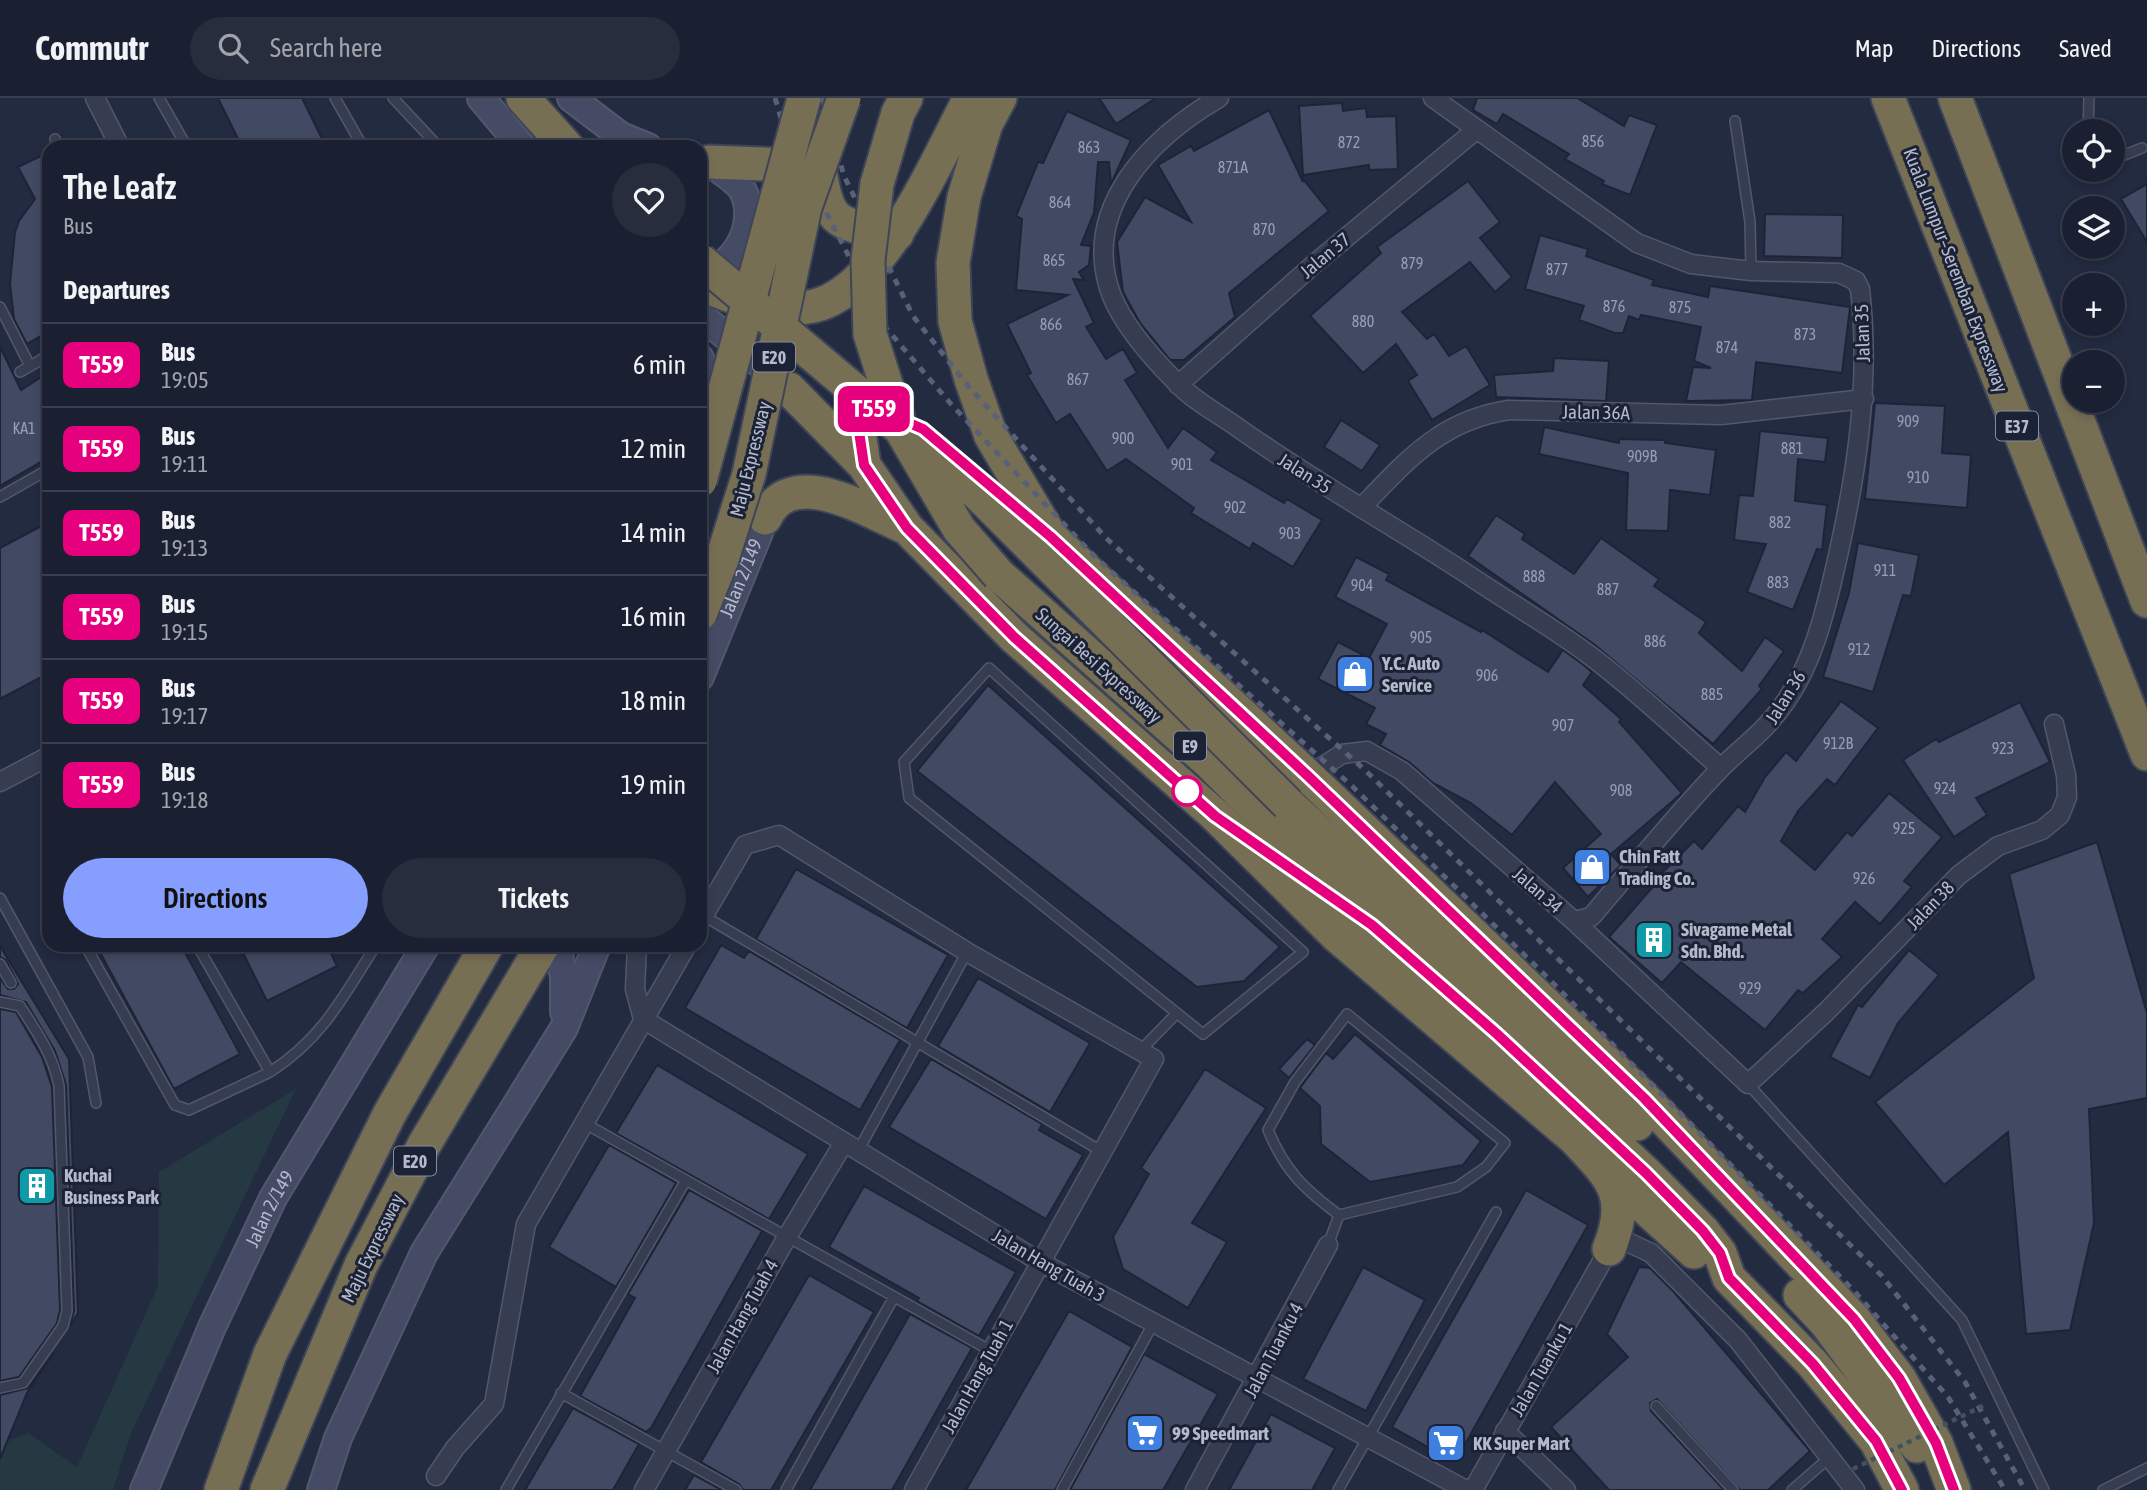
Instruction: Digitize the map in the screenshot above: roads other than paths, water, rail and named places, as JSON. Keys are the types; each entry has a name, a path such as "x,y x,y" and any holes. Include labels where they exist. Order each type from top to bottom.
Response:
{"highway":[{"path":"523,98 561,140"},
{"name":"E20","path":"707,455 804,98"},
{"name":"Maju Expressway","path":"707,596 749,474 805,207 844,98"},
{"path":"707,161 790,165 817,149 859,98"},
{"name":"Sungai Besi Expressway","path":"906,98 898,113 877,184 867,260 870,334 900,428 959,529 999,575 1211,764 1372,925 1497,1034 1646,1173 1703,1231 1720,1253 1729,1278 1813,1364 1876,1441 1902,1490"},
{"path":"707,286 762,306 813,306 843,293 862,277 897,234 970,98"},
{"path":"1000,98 986,124 964,197 953,264 955,321 991,436 1051,537"},
{"name":"Kuala Lumpur–Seremban Expressway","path":"1888,98 2147,754"},
{"path":"1955,98 2147,601"},
{"path":"817,149 825,202 838,219 854,227 897,234"},
{"path":"707,266 1006,520 1288,804 1626,1112 1826,1323 1952,1490"},
{"path":"789,389 864,465 907,528 1014,637 1215,816 1337,936 1575,1139 1606,1173 1703,1261 1729,1278"},
{"path":"864,465 857,418 864,407 879,410 923,429 1051,537 1308,776 1644,1098 1854,1319 1899,1378 1936,1443 1952,1490"},
{"path":"765,518 772,503 786,495 826,492 907,528"},
{"path":"1215,816 1372,925"},
{"name":"E20","path":"221,1490 270,1354 390,1112 483,952"},
{"name":"Maju Expressway","path":"267,1490 361,1265 424,1145 539,952"},
{"path":"1606,1173 1618,1192 1620,1208 1616,1245"},
{"path":"1616,1245 1642,1233 1660,1232 1682,1240"}],"main road":[{"path":"481,98 516,140"},
{"path":"571,98 621,136 631,140"},
{"path":"707,163 742,190 748,215 744,239 727,262 707,269"},
{"path":"707,321 789,389"},
{"name":"Jalan 2/149","path":"707,660 765,518"},
{"name":"Jalan 2/149","path":"144,1490 212,1327 274,1198 422,952"},
{"path":"559,952 565,977 564,1028"},
{"path":"321,1490 338,1438 424,1253 564,1028 594,952"}],"street":[{"path":"95,98 116,140"},
{"name":"Jalan 35","path":"1219,98 1168,132 1135,164 1119,194 1108,225 1105,270 1112,295 1127,322 1178,385 1268,450 1420,543 1589,654 1721,768"},
{"name":"Jalan 35","path":"1433,98 1637,243 1691,264 1751,271 1839,273 1856,281 1861,298 1864,399"},
{"name":"Jalan 37","path":"1178,385 1313,265 1476,130"},
{"name":"Jalan 36A","path":"1360,508 1432,439 1480,415 1510,410 1721,415 1864,399"},
{"name":"Jalan 36","path":"1574,921 1591,917 1721,768 1764,731 1788,698 1807,660 1825,610 1853,487 1864,399"},
{"name":"Jalan 38","path":"1748,1084 1826,1012 1959,875 1998,846 2042,830 2060,815 2067,796 2066,775 2054,724"},
{"name":"Jalan 34","path":"1308,776 1342,754 1367,751 1402,771 1574,921 1748,1084"},
{"path":"0,782 42,760"},
{"path":"707,910 744,845 779,835 967,952 1140,1051"},
{"path":"637,952 635,989 643,1019"},
{"path":"436,1476 455,1448 494,1404 526,1224 683,952"},
{"name":"Jalan Hang Tuah 3","path":"643,1019 850,1149 1040,1262 1466,1490"},
{"name":"Jalan Hang Tuah 1","path":"914,1490 1154,1059 1140,1051"},
{"name":"Jalan Hang Tuah 4","path":"644,1490 787,1237 850,1149"},
{"name":"Jalan Tuanku 4","path":"1195,1490 1328,1245"},
{"path":"1616,1245 1651,1253 1738,1340 1831,1455 1855,1490"},
{"name":"Jalan Tuanku 1","path":"1473,1490 1616,1245"},
{"path":"1506,1431 1566,1490"}],"lane":[{"path":"159,98 183,140"},
{"path":"335,98 359,140"},
{"path":"393,98 432,140"},
{"path":"2088,119 2089,98"},
{"path":"1735,121 1750,222 1751,271"},
{"path":"2125,155 2142,148"},
{"path":"0,307 30,366"},
{"path":"20,372 42,359"},
{"path":"0,497 42,472"},
{"path":"989,668 1303,952 1203,1034 1177,1013 908,798 904,762 989,668"},
{"path":"0,898 88,1057 96,1103"},
{"path":"707,922 918,1042 1101,1151"},
{"path":"89,952 175,1105 189,1110 270,1072 299,1054 326,1025 372,952"},
{"path":"201,952 270,1072"},
{"path":"850,1149 918,1042 967,952"},
{"path":"0,964 11,983"},
{"path":"0,1002 20,1006 48,1049 58,1077 67,1311 63,1325 23,1383 0,1388"},
{"path":"1140,1051 1177,1013"},
{"path":"1347,1014 1506,1143 1486,1167 1457,1187 1339,1215 1302,1186 1278,1155 1268,1130 1295,1082 1347,1014"},
{"path":"1748,1084 1962,1320 2044,1490"},
{"path":"584,1123 991,1351"},
{"path":"506,1490 686,1180"},
{"path":"1338,1490 1496,1212"},
{"path":"1328,1245 1339,1215"},
{"path":"786,1490 894,1297"},
{"path":"1062,1490 1153,1324"},
{"path":"561,1393 737,1490"},
{"path":"1656,1406 1733,1490"},
{"path":"1792,1490 1831,1455"},
{"path":"2103,1490 2147,1468"}],"railway":[{"path":"775,98 786,135 886,328 951,404 1096,558 1353,787 1546,976 1855,1292 1948,1397 2005,1490"},
{"path":"822,98 844,176 913,316 969,387 1106,538 1367,772 1882,1276 1965,1382 2025,1490"}],"place":[{"name":"Y.C. Auto Service","path":"1355,674"},
{"name":"Chin Fatt Trading Co.","path":"1592,867"},
{"name":"Sivagame Metal Sdn. Bhd.","path":"1654,940"},
{"name":"Kuchai Business Park","path":"37,1186"},
{"name":"99 Speedmart","path":"1145,1433"},
{"name":"KK Super Mart","path":"1446,1443"}]}
